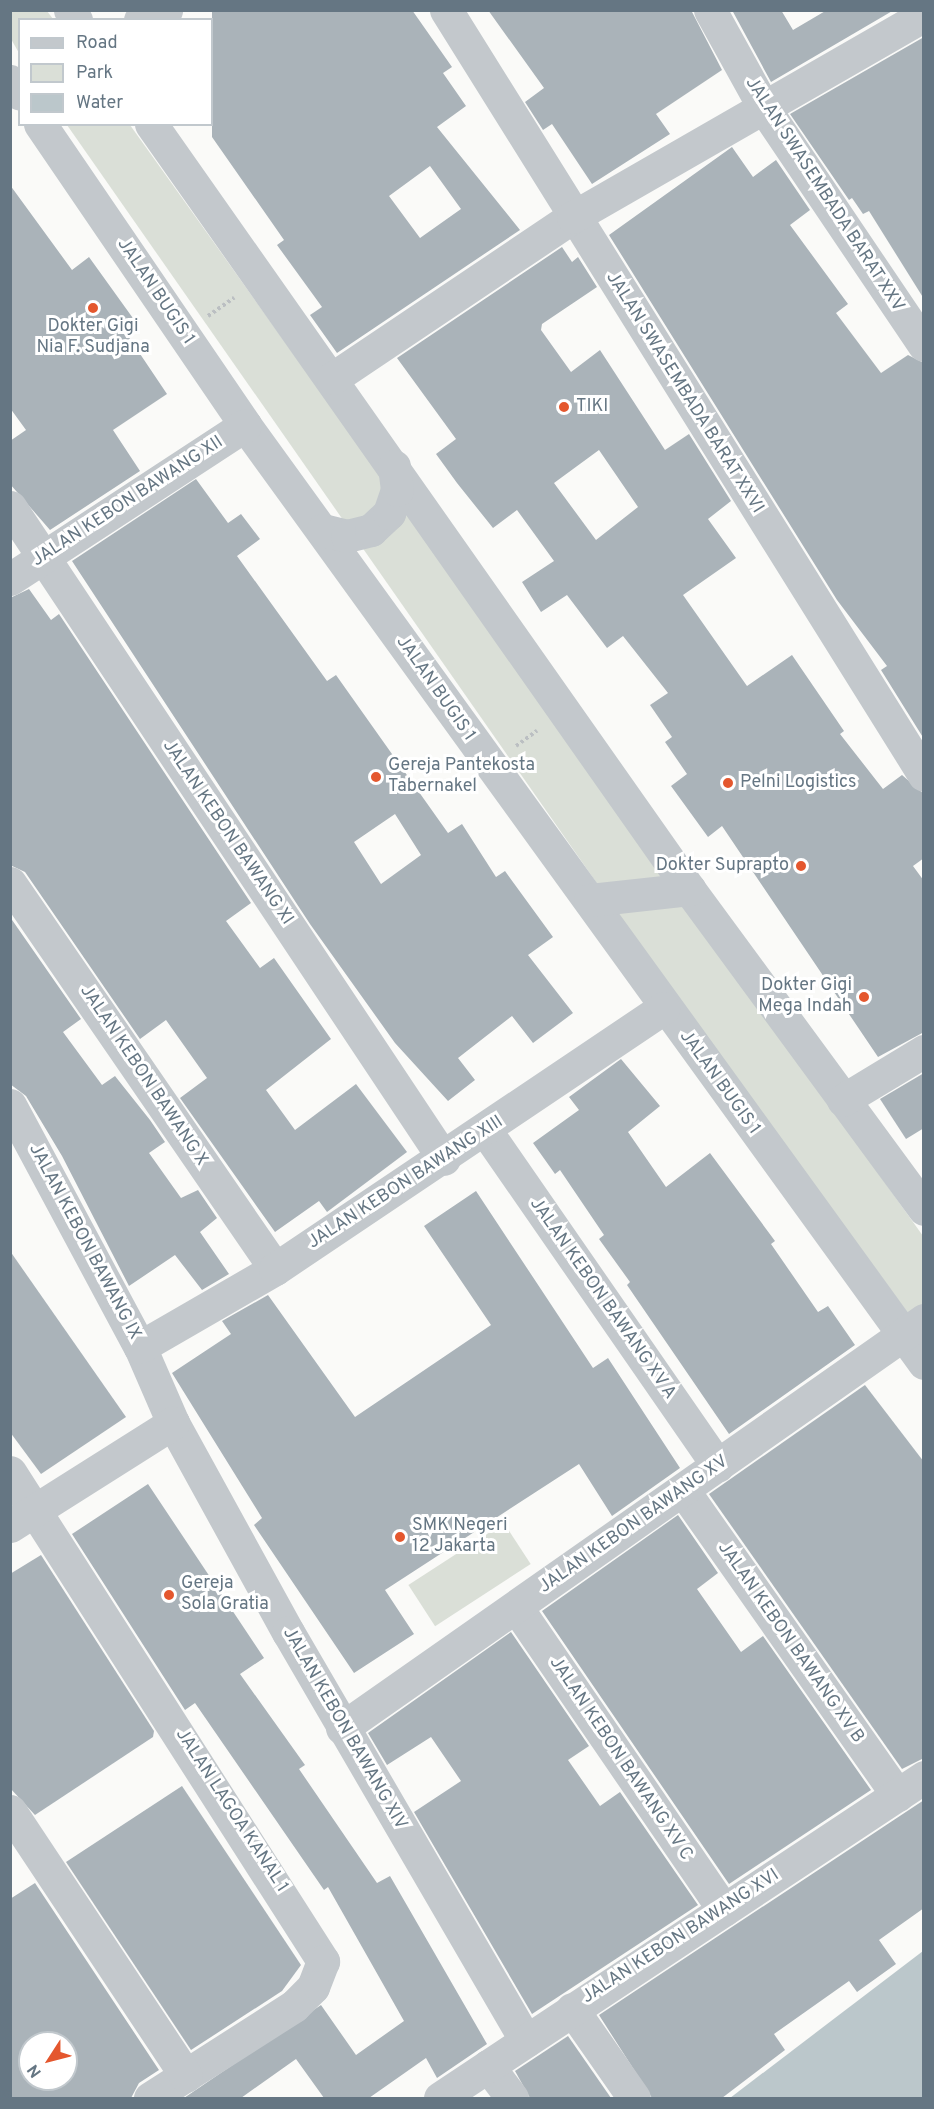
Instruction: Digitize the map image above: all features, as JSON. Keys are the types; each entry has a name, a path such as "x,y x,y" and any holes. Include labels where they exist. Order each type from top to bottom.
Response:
{"street":[{"path":"145,18 166,10"},
{"name":"JALAN SWASEMBADA BARAT XXVI","path":"446,10 573,217 924,775"},
{"name":"JALAN SWASEMBADA BARAT XXV","path":"710,10 764,108 924,345"},
{"path":"333,378 573,217 924,15"},
{"name":"JALAN BUGIS 1","path":"41,126 245,424 590,900 664,1008 913,1327 924,1363"},
{"path":"152,126 333,378 689,889 924,1209"},
{"name":"JALAN KEBON BAWANG XII","path":"10,579 245,424"},
{"path":"323,530 346,536 371,530 389,513 397,490 394,466"},
{"name":"JALAN KEBON BAWANG XI","path":"10,507 444,1159"},
{"name":"JALAN KEBON BAWANG X","path":"10,883 275,1269"},
{"path":"590,900 689,889"},
{"name":"JALAN KEBON BAWANG XIII","path":"140,1347 275,1269 486,1131 664,1008"},
{"path":"843,1100 924,1051"},
{"name":"JALAN KEBON BAWANG IX","path":"10,1105 140,1347"},
{"name":"JALAN KEBON BAWANG XV A","path":"486,1131 718,1466"},
{"name":"JALAN KEBON BAWANG XV","path":"342,1728 517,1608 913,1327"},
{"name":"JALAN KEBON BAWANG XIV","path":"140,1347 173,1423 342,1728 525,2041"},
{"path":"10,1472 23,1518 173,1423"},
{"name":"JALAN KEBON BAWANG XV B","path":"683,1491 897,1795"},
{"name":"JALAN LAGOA KANAL 1","path":"23,1518 322,1961 313,1988 294,2006 150,2098"},
{"name":"JALAN KEBON BAWANG XV C","path":"517,1608 724,1910"},
{"name":"JALAN KEBON BAWANG XVI","path":"440,2098 924,1777"},
{"path":"10,1811 186,2076"},
{"path":"573,2009 634,2098"},
{"path":"488,2066 512,2098"}],"path":[{"path":"204,320 244,290"},
{"path":"507,753 548,724"}],"green space":[{"path":"10,11 47,11 52,18 18,18 18,51 11,39"},
{"path":"68,126 131,126 923,1236 923,1334 661,975"},
{"path":"504,1523 531,1564 435,1626 408,1585"}],"water":[{"path":"923,1951 923,2098 730,2098"}],"building":[{"path":"212,10 412,10 452,67 443,73 466,106 437,127 520,230 337,353 310,315 322,307 277,245 284,240 212,137","holes":["430,166 461,209 420,238 389,196"]},
{"path":"488,10 691,10 722,70 656,114 670,134 592,184 552,124 543,130 525,102 544,88"},
{"path":"732,10 781,10 793,30 827,10 894,10 771,82"},
{"path":"924,37 924,299 869,211 863,214 852,198 849,200 790,114"},
{"path":"732,147 753,177 776,160 810,210 790,225 848,304 836,313 881,373 908,355 924,363 924,739 881,670 887,666 837,600 609,235"},
{"path":"10,185 72,270 89,257 140,328 128,336 167,394 113,430 140,471 50,530 10,484 10,441 26,430 10,408"},
{"path":"562,247 572,262 578,257 597,287 542,324 541,330 571,372 600,350 665,450 689,434 731,501 708,519 736,558 683,595 747,686 792,655 844,731 840,734 883,789 902,775 924,794 924,858 913,866 924,881 924,1032 878,1057 722,826 708,837 671,786 687,774 665,742 672,737 650,705 668,693 623,636 607,648 567,595 541,612 522,582 554,561 517,510 493,528 457,483 436,454 456,439 397,358","holes":["599,450 638,507 596,540 554,483"]},
{"path":"196,479 228,523 241,514 260,539 237,556 327,681 336,675 448,833 462,824 496,877 505,871 553,937 528,955 573,1013 533,1043 512,1016 458,1058 475,1080 448,1101 395,1043 310,924 72,561","holes":["395,814 421,855 381,884 354,842"]},
{"path":"29,589 51,620 59,614 251,903 226,921 260,968 274,958 331,1039 266,1090 295,1130 356,1084 407,1152 327,1212 319,1201 275,1232 180,1098 207,1078 166,1020 140,1039 25,872 10,865 10,598"},
{"path":"10,917 81,1019 63,1032 102,1085 115,1076 150,1120 165,1142 149,1153 181,1198 198,1190 217,1218 200,1232 229,1274 202,1290 175,1255 129,1286 62,1156 26,1096 10,1084"},
{"path":"621,1059 660,1106 628,1132 666,1187 710,1153 775,1241 771,1244 818,1312 828,1306 855,1345 729,1434 627,1285 630,1282 599,1239 604,1235 560,1170 555,1174 533,1143 579,1110 569,1097"},
{"path":"924,1073 924,1128 906,1139 880,1099"},
{"path":"476,1191 593,1368 608,1358 680,1468 612,1516 579,1464 385,1590 414,1634 354,1673 254,1525 262,1518 172,1373 231,1334 222,1321 268,1295 355,1417 491,1325 424,1226"},
{"path":"10,1251 126,1417 41,1474 10,1432"},
{"path":"865,1385 924,1462 924,1758 902,1769 709,1494"},
{"path":"148,1484 264,1658 240,1674 305,1765 299,1769 377,1883 390,1876 487,2044 437,2078 426,2058 369,2098 324,2098 296,2059 241,2098 184,2098 321,2005 356,2055 404,2021 328,1887 324,1890 195,1703 185,1710 72,1534"},
{"path":"678,1515 718,1573 697,1589 741,1652 763,1636 871,1790 729,1884 542,1611"},
{"path":"41,1555 154,1731 153,1737 35,1815 10,1788 10,1574"},
{"path":"511,1632 589,1746 568,1760 600,1806 620,1792 698,1905 532,2014 414,1812 461,1781 431,1737 387,1765 368,1733"},
{"path":"182,1786 301,1965 282,1991 191,2050 66,1862"},
{"path":"924,1800 924,1908 879,1940 896,1964 857,1992 849,1981 774,2034 785,2050 722,2098 652,2098 599,2015"},
{"path":"35,1883 159,2070 139,2083 131,2098 10,2098 10,1899"},
{"path":"568,2036 611,2098 530,2098 515,2071"}],"place":[{"name":"Dokter Gigi Nia F. Sudjana","path":"93,308"},
{"name":"TIKI","path":"564,407"},
{"name":"Gereja Pantekosta Tabernakel","path":"376,777"},
{"name":"Pelni Logistics","path":"728,783"},
{"name":"Dokter Suprapto","path":"801,866"},
{"name":"Dokter Gigi Mega Indah","path":"864,997"},
{"name":"SMK Negeri 12 Jakarta","path":"400,1537"},
{"name":"Gereja Sola Gratia","path":"169,1595"}]}
